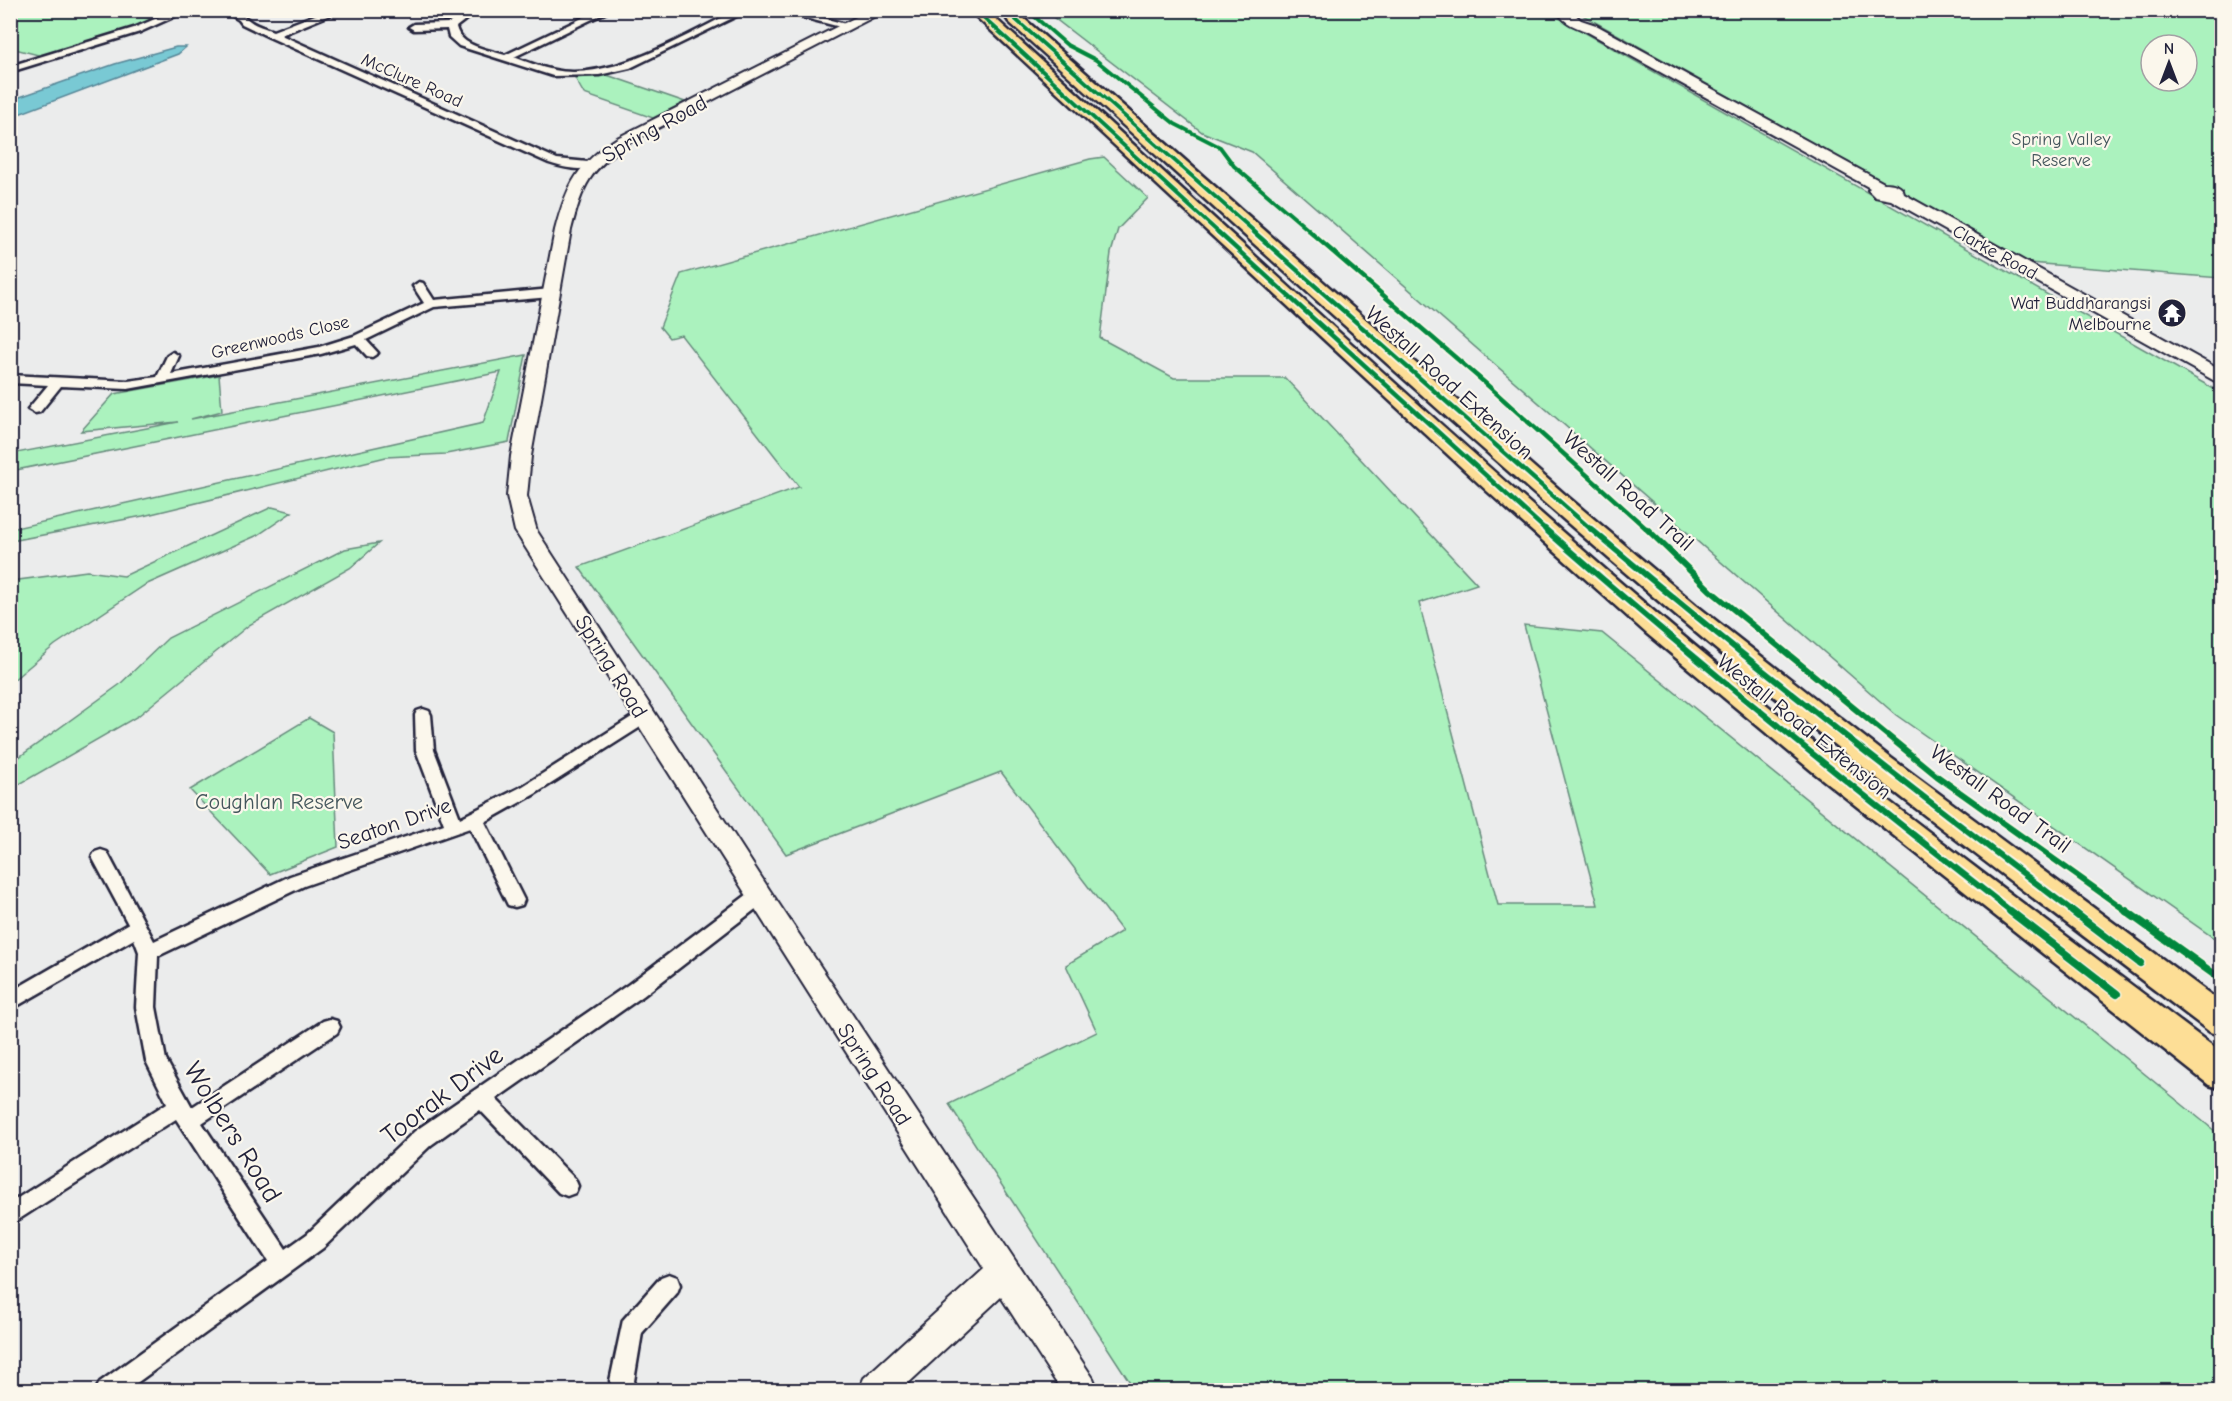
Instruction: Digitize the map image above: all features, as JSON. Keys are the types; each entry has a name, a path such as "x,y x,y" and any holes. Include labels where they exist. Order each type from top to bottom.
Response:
{"highway":[{"name":"Westall Road Extension","path":"976,10 1000,20 1687,611 1897,779 2222,1022"},
{"name":"Westall Road Extension","path":"1000,20 1504,494 1656,627 1831,771 2222,1074"}],"main road":[{"path":"971,10 1000,20"},
{"name":"Spring Road","path":"880,11 624,140 588,165 571,195 521,456 517,496 526,531 759,896 1081,1390"},
{"name":"Clarke Road","path":"1562,11 1576,23 1591,28 1887,191 2222,379"},
{"path":"876,1390 1003,1273"}],"street":[{"path":"10,69 137,30 185,10"},
{"name":"McClure Road","path":"227,10 243,18 245,22 553,161 563,164 588,165"},
{"path":"272,34 338,10"},
{"path":"414,27 451,26 474,10"},
{"path":"505,58 607,10"},
{"path":"451,26 454,37 462,44 553,73 590,74 627,66 745,10"},
{"path":"779,10 848,26"},
{"path":"419,285 431,304"},
{"name":"Greenwoods Close","path":"10,379 128,386 321,350 358,339 431,304 551,293"},
{"path":"358,339 372,353"},
{"path":"162,380 173,356"},
{"path":"35,409 58,381"},
{"path":"423,715 424,750 455,828"},
{"name":"Seaton Drive","path":"148,952 297,881 475,820 529,790 644,717"},
{"path":"475,820 515,900"},
{"name":"Wolbers Road","path":"101,857 139,927 148,952 146,1007 156,1061 183,1113 283,1264"},
{"name":"Toorak Drive","path":"108,1390 315,1241 423,1138 636,990 759,896"},
{"path":"10,1002 139,927"},
{"path":"10,1215 330,1027"},
{"path":"482,1098 567,1186"},
{"path":"626,1390 622,1381 631,1328 669,1284"}],"green space":[{"path":"123,10 155,20 125,32 42,56 11,48 10,17 20,11"},
{"path":"1045,11 1547,11 2221,393 2221,943 1896,715 1252,152 1202,132"},
{"name":"Spring Valley Reserve","path":"1575,11 2221,11 2221,278 2029,263"},
{"path":"607,75 685,102 653,118 584,94 575,78"},
{"path":"1104,157 1148,198 1118,229 1111,253 1100,338 1174,378 1285,378 1477,584 1419,603 1498,905 1598,905 1524,625 1602,633 2221,1136 2222,1360 2212,1390 1135,1390 949,1104 1097,1032 1066,965 1122,931 1001,772 786,854 579,567 799,487 681,335 669,338 660,327 681,274 1090,159"},
{"path":"526,355 509,442 446,454 386,457 143,516 11,541 11,529 483,423 501,372 11,471 11,454 178,422 81,431 114,394 219,375 222,411 191,419"},
{"path":"272,507 292,512 258,535 145,585 55,645 11,682 11,581 87,571 124,576"},
{"path":"379,543 350,568 249,625 138,716 11,789 11,763 119,685 168,638 345,549"},
{"name":"Coughlan Reserve","path":"309,718 333,732 338,847 270,874 190,790"}],"water":[{"path":"176,47 186,47 178,54 11,117 11,100 115,64"}],"cycle path":[{"path":"1005,10 1560,503 1687,611 1880,765 2140,963"},
{"name":"Westall Road Trail","path":"1027,10 1067,45 1096,60 1175,124 1220,147 1234,166 1485,383 1627,510 1711,591 1937,776 2222,980"},
{"path":"980,14 1496,486 1656,627 1822,764 2117,994"}],"place":[{"name":"Wat Buddharangsi Melbourne","path":"2172,313"}]}
